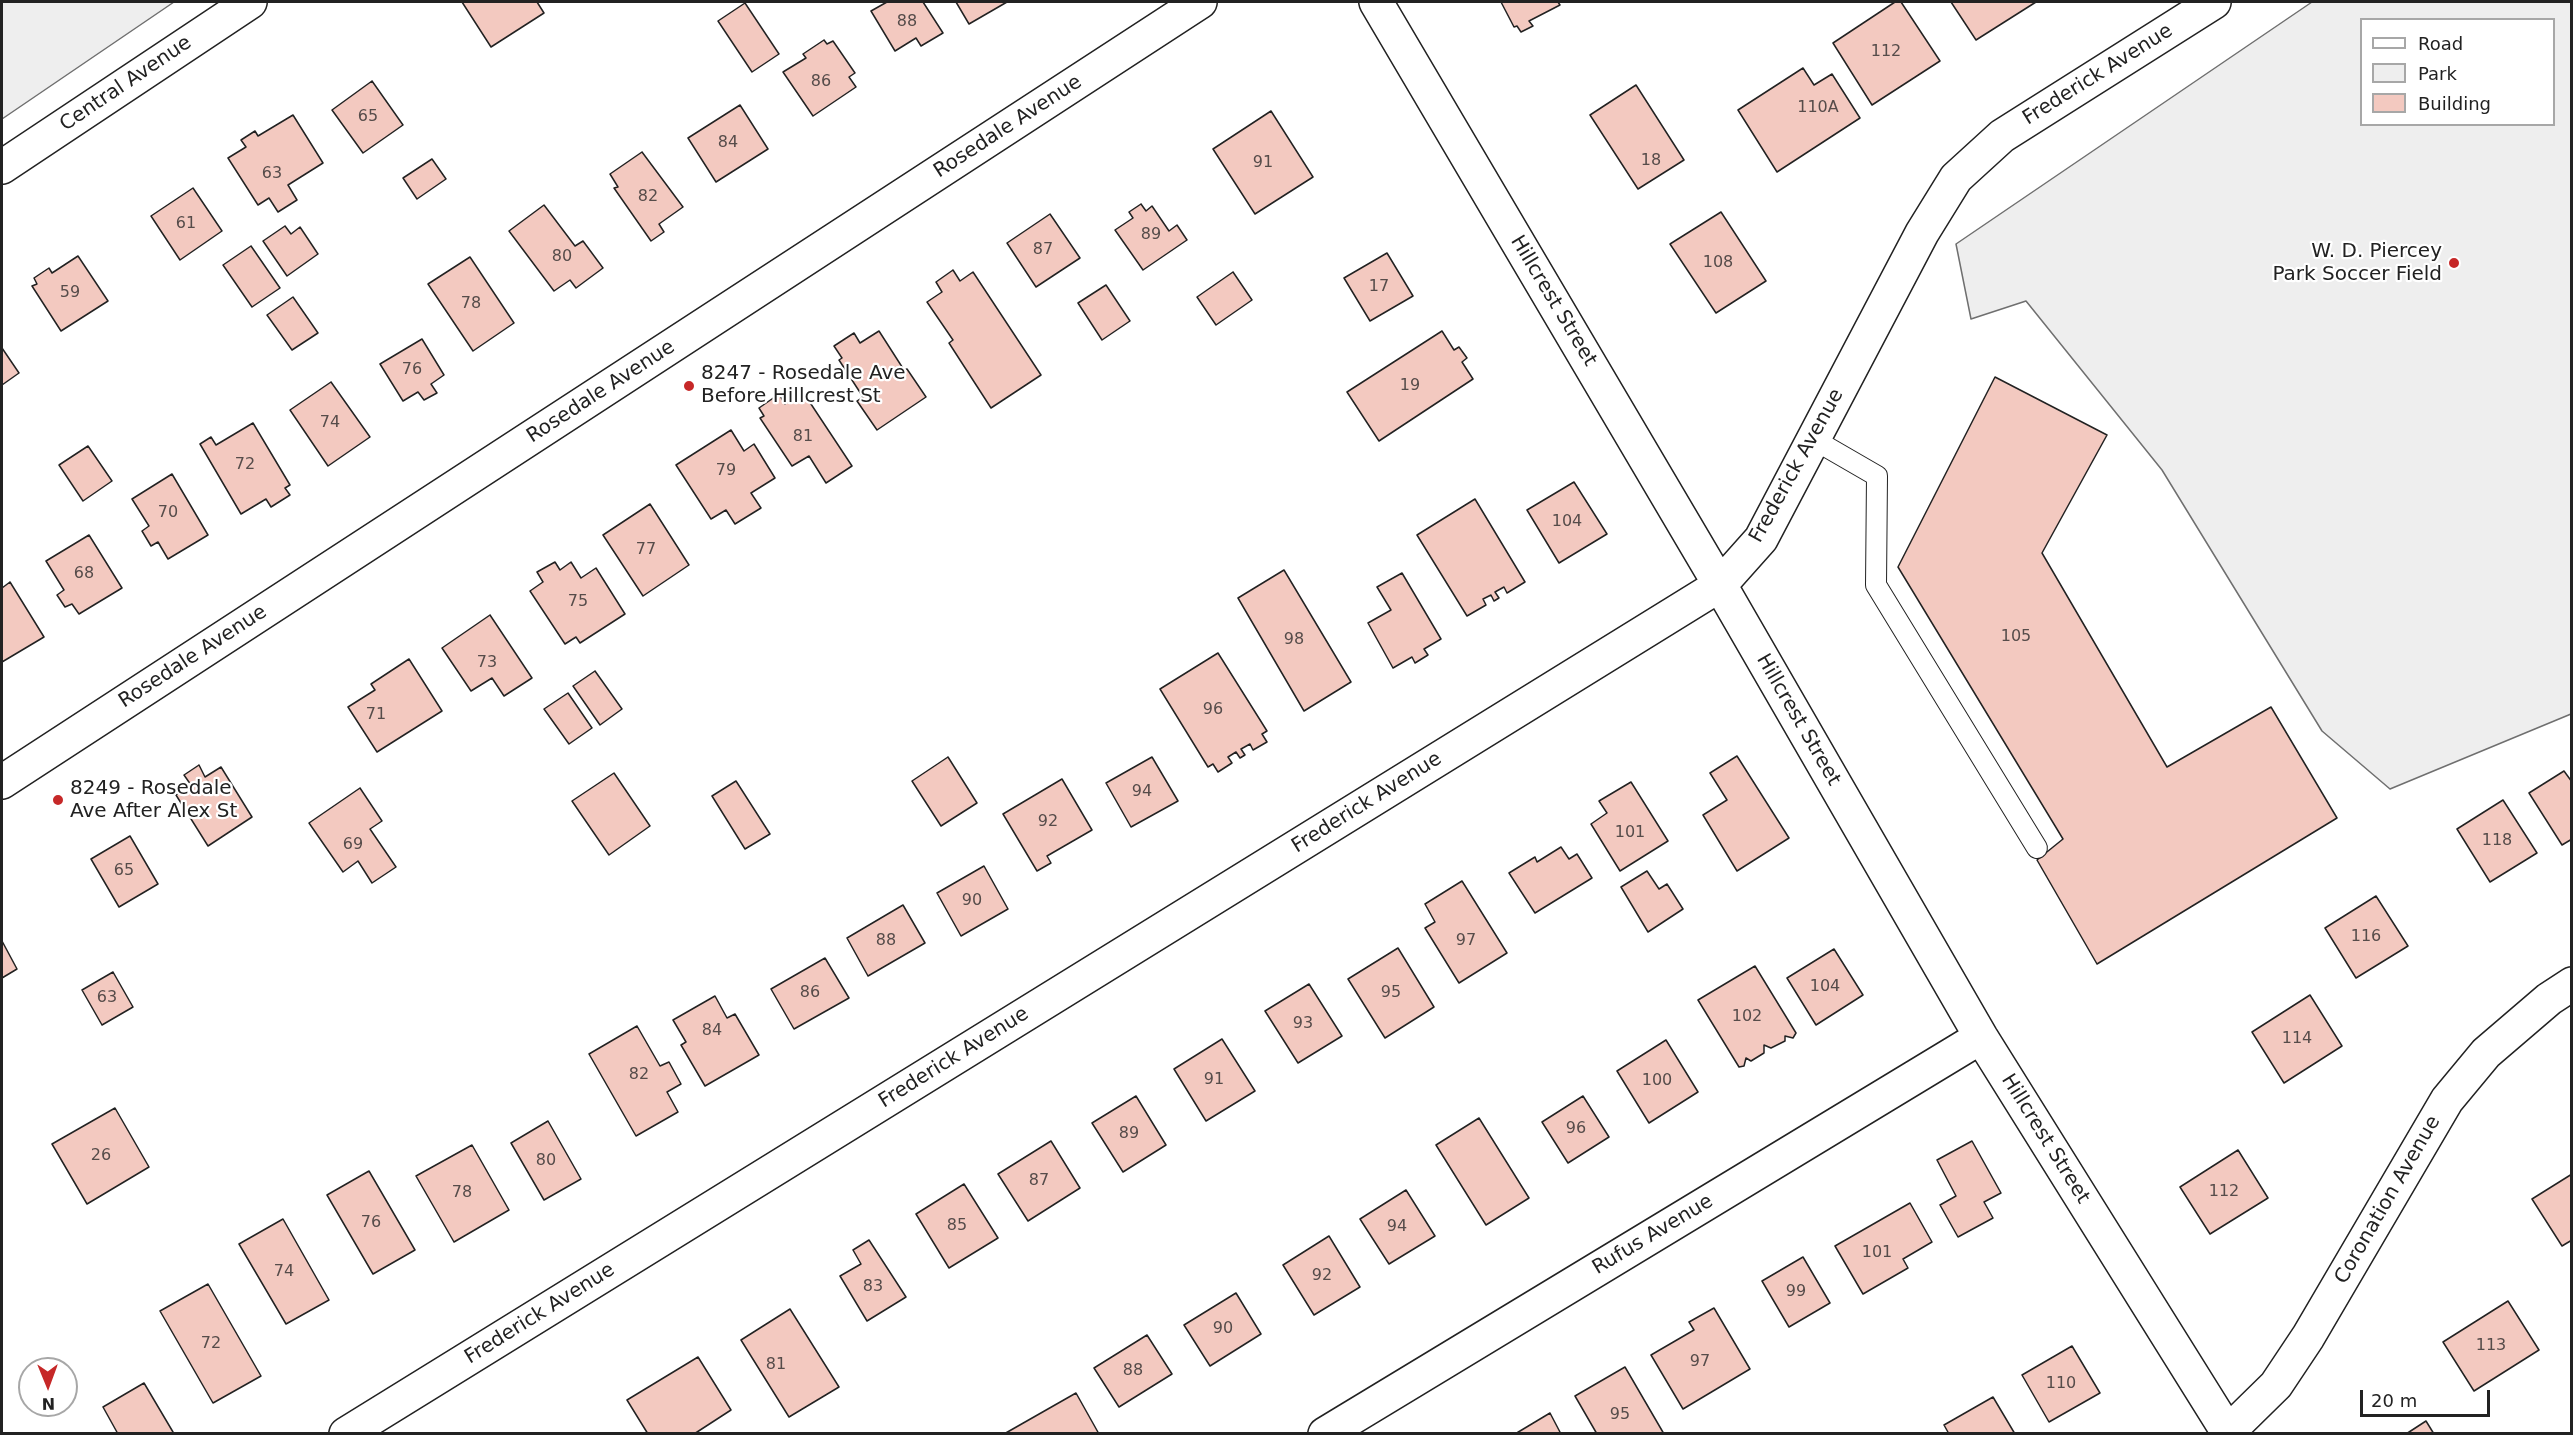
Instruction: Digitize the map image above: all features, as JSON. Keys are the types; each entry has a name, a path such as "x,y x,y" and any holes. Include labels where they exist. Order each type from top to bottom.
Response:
{"street":[{"name":"Central Avenue","path":"2,167 250,2"},
{"name":"Rosedale Avenue","path":"2,783 1200,2"},
{"name":"Hillcrest Street","path":"1376,2 1720,585 1982,1037 2228,1433"},
{"name":"Frederick Avenue","path":"346,1434 1720,585 1761,539 1922,233 1956,178 2002,136 2214,2"},
{"name":"Coronation Avenue","path":"2228,1433 2276,1385 2308,1337 2447,1100 2486,1053 2549,999 2571,984"},
{"name":"Rufus Avenue","path":"1325,1434 1982,1037"}],"lane":[{"path":"1813,439 1877,476 1876,585 2037,848"}],"green space":[{"path":"2,2 174,2 2,119"},
{"path":"2312,2 2571,2 2571,714 2390,789 2322,731 2162,470 2026,301 1971,319 1956,244"}],"building":[{"path":"462,2 537,2 544,13 491,47"},
{"path":"887,2 923,2 943,33 921,46 916,38 895,51 871,11"},
{"path":"956,2 1007,2 969,24"},
{"path":"1501,2 1558,2 1560,5 1529,21 1533,26 1521,32 1517,26 1514,27"},
{"path":"1895,2 1901,2 1940,61 1872,105 1833,43"},
{"path":"1951,2 2036,2 1976,40"},
{"path":"745,3 779,54 752,72 718,21"},
{"path":"824,40 827,44 833,41 855,73 849,77 856,87 813,116 783,72 806,58 803,54"},
{"path":"1803,68 1814,85 1832,74 1860,118 1777,172 1738,110"},
{"path":"372,81 403,125 363,153 332,110"},
{"path":"1636,85 1684,160 1638,189 1590,115"},
{"path":"740,105 768,149 716,182 688,138"},
{"path":"1271,111 1313,177 1255,214 1213,149"},
{"path":"293,115 323,163 288,185 297,200 278,212 269,198 258,205 228,158 246,147 241,140 255,131 258,136"},
{"path":"642,152 683,207 659,224 664,232 651,241 614,188 618,187 610,174"},
{"path":"432,159 446,179 417,199 403,178"},
{"path":"193,188 222,231 180,260 151,216"},
{"path":"1141,204 1146,211 1152,206 1169,231 1177,225 1187,240 1143,270 1115,230 1133,218 1129,212"},
{"path":"544,205 575,246 583,241 603,268 576,288 570,280 554,291 509,231"},
{"path":"1721,212 1766,281 1716,313 1670,244"},
{"path":"1050,214 1080,258 1036,287 1007,243"},
{"path":"285,226 291,234 300,227 318,254 287,276 263,241"},
{"path":"251,246 280,288 252,307 223,265"},
{"path":"1387,253 1413,296 1370,321 1344,278"},
{"path":"78,256 108,301 61,331 32,286 37,284 34,278 49,268 52,273"},
{"path":"470,257 514,323 473,351 428,284"},
{"path":"953,270 960,281 973,272 1041,375 991,408 949,343 953,340 927,302 942,292 936,282"},
{"path":"1233,272 1252,300 1216,325 1197,297"},
{"path":"1106,285 1130,321 1102,340 1078,303"},
{"path":"293,297 318,333 292,350 267,315"},
{"path":"879,331 904,370 907,369 926,397 877,430 857,401 863,397 839,360 842,358 834,346 854,333 860,343"},
{"path":"1442,331 1454,350 1459,347 1467,358 1462,362 1473,379 1379,441 1347,392"},
{"path":"422,339 444,375 431,384 437,393 424,400 418,392 403,401 380,364"},
{"path":"2,348 19,373 2,385"},
{"path":"1995,377 2107,435 2042,553 2167,767 2271,707 2337,818 2097,964 2037,860 2063,839 1898,567"},
{"path":"331,382 370,437 328,466 290,410"},
{"path":"803,392 852,466 826,483 809,456 792,466 760,418 764,416 759,408 779,394 785,404"},
{"path":"253,423 290,485 285,488 290,495 271,507 266,499 241,514 200,444 211,437 216,445"},
{"path":"731,430 744,451 754,444 775,478 751,493 761,508 735,524 726,510 711,519 676,465"},
{"path":"88,446 112,481 83,501 59,465"},
{"path":"172,474 208,535 168,559 158,542 151,546 142,531 149,526 132,499"},
{"path":"1574,482 1607,534 1559,563 1527,510"},
{"path":"1475,499 1525,582 1507,593 1504,587 1495,592 1499,598 1494,601 1491,595 1483,599 1486,605 1467,616 1417,535"},
{"path":"650,504 689,565 643,596 603,535"},
{"path":"89,535 122,588 79,614 72,604 65,607 57,595 64,590 46,561"},
{"path":"555,562 560,570 571,562 581,578 596,568 625,614 580,643 576,637 565,644 530,591 543,582 537,572"},
{"path":"1284,570 1351,682 1304,711 1238,598"},
{"path":"1402,573 1441,639 1424,649 1428,655 1415,663 1412,657 1393,668 1368,623 1391,610 1377,587"},
{"path":"10,582 44,637 2,662 2,588"},
{"path":"490,615 532,678 504,696 492,678 471,691 442,648"},
{"path":"1218,653 1267,731 1262,734 1267,742 1253,750 1250,744 1241,749 1245,755 1240,758 1236,752 1228,757 1232,763 1218,772 1213,764 1208,767 1160,689"},
{"path":"409,659 442,711 377,752 348,707 375,690 371,684"},
{"path":"595,671 622,709 600,725 573,686"},
{"path":"568,693 592,728 569,744 544,709"},
{"path":"1737,756 1789,838 1737,871 1703,815 1727,800 1710,773"},
{"path":"948,757 977,803 941,826 912,781"},
{"path":"1152,757 1178,801 1131,827 1106,783"},
{"path":"199,765 205,777 221,767 252,817 208,846 176,795 191,785 184,775"},
{"path":"2564,771 2572,782 2572,839 2562,845 2529,793"},
{"path":"614,773 650,826 609,855 572,801"},
{"path":"1062,779 1092,830 1047,856 1051,863 1037,871 1003,814"},
{"path":"736,781 770,834 745,849 712,796"},
{"path":"1631,782 1668,841 1620,871 1591,824 1607,813 1599,801"},
{"path":"360,788 382,821 370,829 396,867 372,883 358,861 343,872 309,823"},
{"path":"2503,800 2537,853 2490,882 2457,829"},
{"path":"130,836 158,884 119,907 91,859"},
{"path":"1561,847 1569,859 1577,854 1592,878 1535,913 1509,873 1535,857 1537,862"},
{"path":"984,866 1008,909 961,936 937,893"},
{"path":"1647,871 1659,889 1667,884 1683,909 1648,932 1621,887"},
{"path":"1462,881 1507,953 1459,983 1425,928 1435,922 1425,904"},
{"path":"2376,896 2408,946 2356,978 2325,928"},
{"path":"903,905 925,943 868,976 847,938"},
{"path":"2,941 17,969 2,978"},
{"path":"1398,948 1434,1007 1385,1038 1348,979"},
{"path":"1834,949 1863,995 1816,1025 1787,978"},
{"path":"825,958 849,998 794,1029 771,989"},
{"path":"1755,966 1796,1033 1793,1038 1785,1036 1785,1041 1771,1048 1764,1045 1764,1053 1751,1061 1746,1058 1744,1066 1739,1067 1698,1000"},
{"path":"113,972 133,1007 102,1025 82,990"},
{"path":"1309,984 1342,1036 1298,1063 1265,1011"},
{"path":"2310,995 2342,1046 2284,1083 2252,1032"},
{"path":"715,996 727,1018 735,1014 759,1055 705,1086 681,1045 686,1042 673,1020"},
{"path":"637,1026 660,1066 669,1062 681,1084 667,1092 678,1112 636,1136 589,1054"},
{"path":"1222,1039 1255,1091 1206,1121 1174,1069"},
{"path":"1666,1040 1698,1092 1649,1123 1617,1071"},
{"path":"1136,1096 1166,1145 1123,1172 1092,1123"},
{"path":"1583,1096 1609,1137 1568,1163 1542,1122"},
{"path":"115,1108 149,1167 87,1204 52,1144"},
{"path":"1479,1118 1529,1198 1486,1225 1436,1145"},
{"path":"548,1121 581,1179 544,1200 511,1143"},
{"path":"1051,1141 1080,1188 1028,1221 998,1174"},
{"path":"1972,1141 2001,1193 1984,1202 1993,1218 1958,1237 1940,1205 1956,1196 1937,1160"},
{"path":"472,1145 509,1210 454,1242 416,1176"},
{"path":"2238,1150 2268,1198 2210,1234 2180,1187"},
{"path":"369,1171 415,1250 373,1274 327,1195"},
{"path":"2572,1174 2572,1240 2562,1246 2532,1199"},
{"path":"964,1184 998,1238 949,1268 916,1214"},
{"path":"1406,1190 1435,1236 1389,1264 1360,1219"},
{"path":"1910,1203 1932,1242 1903,1259 1908,1268 1863,1294 1835,1246"},
{"path":"283,1219 329,1300 286,1324 239,1244"},
{"path":"1329,1236 1360,1287 1314,1315 1283,1265"},
{"path":"869,1240 906,1297 867,1321 840,1276 861,1264 853,1250"},
{"path":"1803,1257 1830,1303 1789,1327 1762,1281"},
{"path":"208,1284 261,1376 213,1403 160,1311"},
{"path":"1236,1293 1261,1334 1210,1366 1184,1325"},
{"path":"2508,1301 2539,1350 2474,1391 2443,1342"},
{"path":"1714,1308 1750,1369 1683,1409 1651,1355 1694,1330 1689,1322"},
{"path":"790,1309 839,1387 789,1417 741,1340"},
{"path":"1147,1335 1172,1374 1119,1407 1094,1368"},
{"path":"2072,1346 2100,1393 2049,1422 2022,1375"},
{"path":"698,1357 731,1410 694,1434 648,1434 627,1400"},
{"path":"1625,1367 1664,1434 1597,1434 1575,1396"},
{"path":"144,1383 173,1432 171,1434 118,1434 103,1407"},
{"path":"1076,1393 1099,1434 1004,1434"},
{"path":"1993,1397 2015,1434 1949,1434 1944,1425"},
{"path":"1550,1413 1561,1434 1515,1434"},
{"path":"2426,1421 2434,1434 2406,1434"}],"place":[{"name":"W. D. Piercey Park Soccer Field","path":"2454,263"},
{"name":"8247 - Rosedale Ave Before Hillcrest St","path":"689,386"},
{"name":"8249 - Rosedale Ave After Alex St","path":"58,800"}]}
